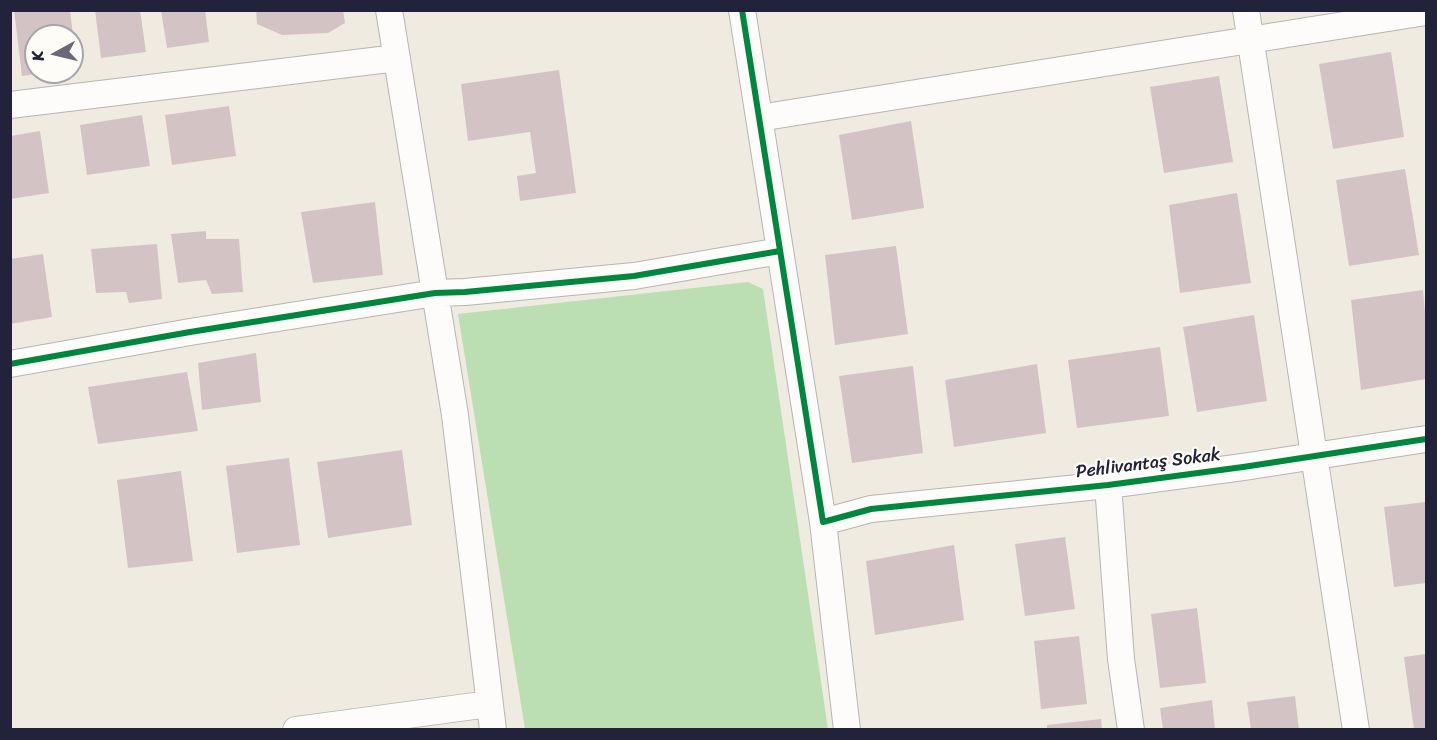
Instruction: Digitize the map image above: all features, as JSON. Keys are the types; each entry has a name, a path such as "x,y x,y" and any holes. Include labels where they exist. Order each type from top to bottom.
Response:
{"street":[{"path":"389,10 455,415 493,729"},
{"path":"742,10 823,522 847,729"},
{"path":"1246,10 1356,729"},
{"path":"759,118 1426,12"},
{"path":"10,105 397,58"},
{"path":"10,364 190,332 435,293 634,276 780,251"},
{"name":"Pehlivantaş Sokak","path":"823,522 871,509 1108,485 1426,439"},
{"path":"1108,485 1121,659 1131,729"},
{"path":"296,729 489,704"}],"green space":[{"path":"748,282 763,289 828,729 525,729 458,314"}],"building":[{"path":"14,10 70,10 72,24 24,24 24,76 22,76"},
{"path":"95,10 140,10 146,52 101,58"},
{"path":"161,10 205,10 209,42 167,48"},
{"path":"256,10 343,10 345,23 328,33 282,35 257,24"},
{"path":"1391,52 1404,137 1333,149 1319,64"},
{"path":"559,70 576,193 520,201 517,176 536,173 530,132 468,141 461,84"},
{"path":"1219,76 1233,162 1164,173 1150,87"},
{"path":"229,106 236,156 172,165 165,115"},
{"path":"142,115 150,166 87,175 80,125"},
{"path":"911,121 924,208 852,220 839,135"},
{"path":"40,131 49,193 10,199 10,136"},
{"path":"1405,169 1419,255 1349,266 1336,180"},
{"path":"1237,193 1251,283 1180,293 1169,205"},
{"path":"375,202 383,275 313,283 301,212"},
{"path":"206,231 206,239 239,239 243,292 212,294 206,280 178,283 171,234"},
{"path":"157,244 162,299 129,303 126,292 96,293 91,249"},
{"path":"896,246 908,334 835,345 825,255"},
{"path":"43,254 52,317 10,324 10,259"},
{"path":"1423,290 1426,323 1426,379 1361,390 1351,300"},
{"path":"1254,315 1267,401 1197,412 1183,327"},
{"path":"1160,347 1169,416 1077,428 1068,360"},
{"path":"256,353 261,402 202,410 198,363"},
{"path":"1037,364 1046,433 954,447 945,380"},
{"path":"913,366 923,453 852,463 839,376"},
{"path":"187,372 198,431 98,444 88,387"},
{"path":"402,450 412,525 328,538 317,462"},
{"path":"289,458 300,545 237,553 226,466"},
{"path":"181,471 193,561 128,568 117,480"},
{"path":"1426,502 1426,583 1394,587 1384,507"},
{"path":"1065,537 1075,609 1025,616 1015,544"},
{"path":"954,545 964,620 875,635 866,561"},
{"path":"1197,608 1206,683 1160,688 1151,614"},
{"path":"1079,636 1087,704 1041,709 1034,641"},
{"path":"1426,654 1426,730 1414,730 1404,657"},
{"path":"1295,696 1299,730 1251,730 1247,702"},
{"path":"1212,700 1215,730 1163,730 1160,708"},
{"path":"1101,719 1102,730 1047,730 1047,725"}],"cycle path":[{"path":"742,10 823,522 871,509 1108,485 1426,439"},
{"path":"10,364 190,332 435,293 634,276 780,251"}]}
